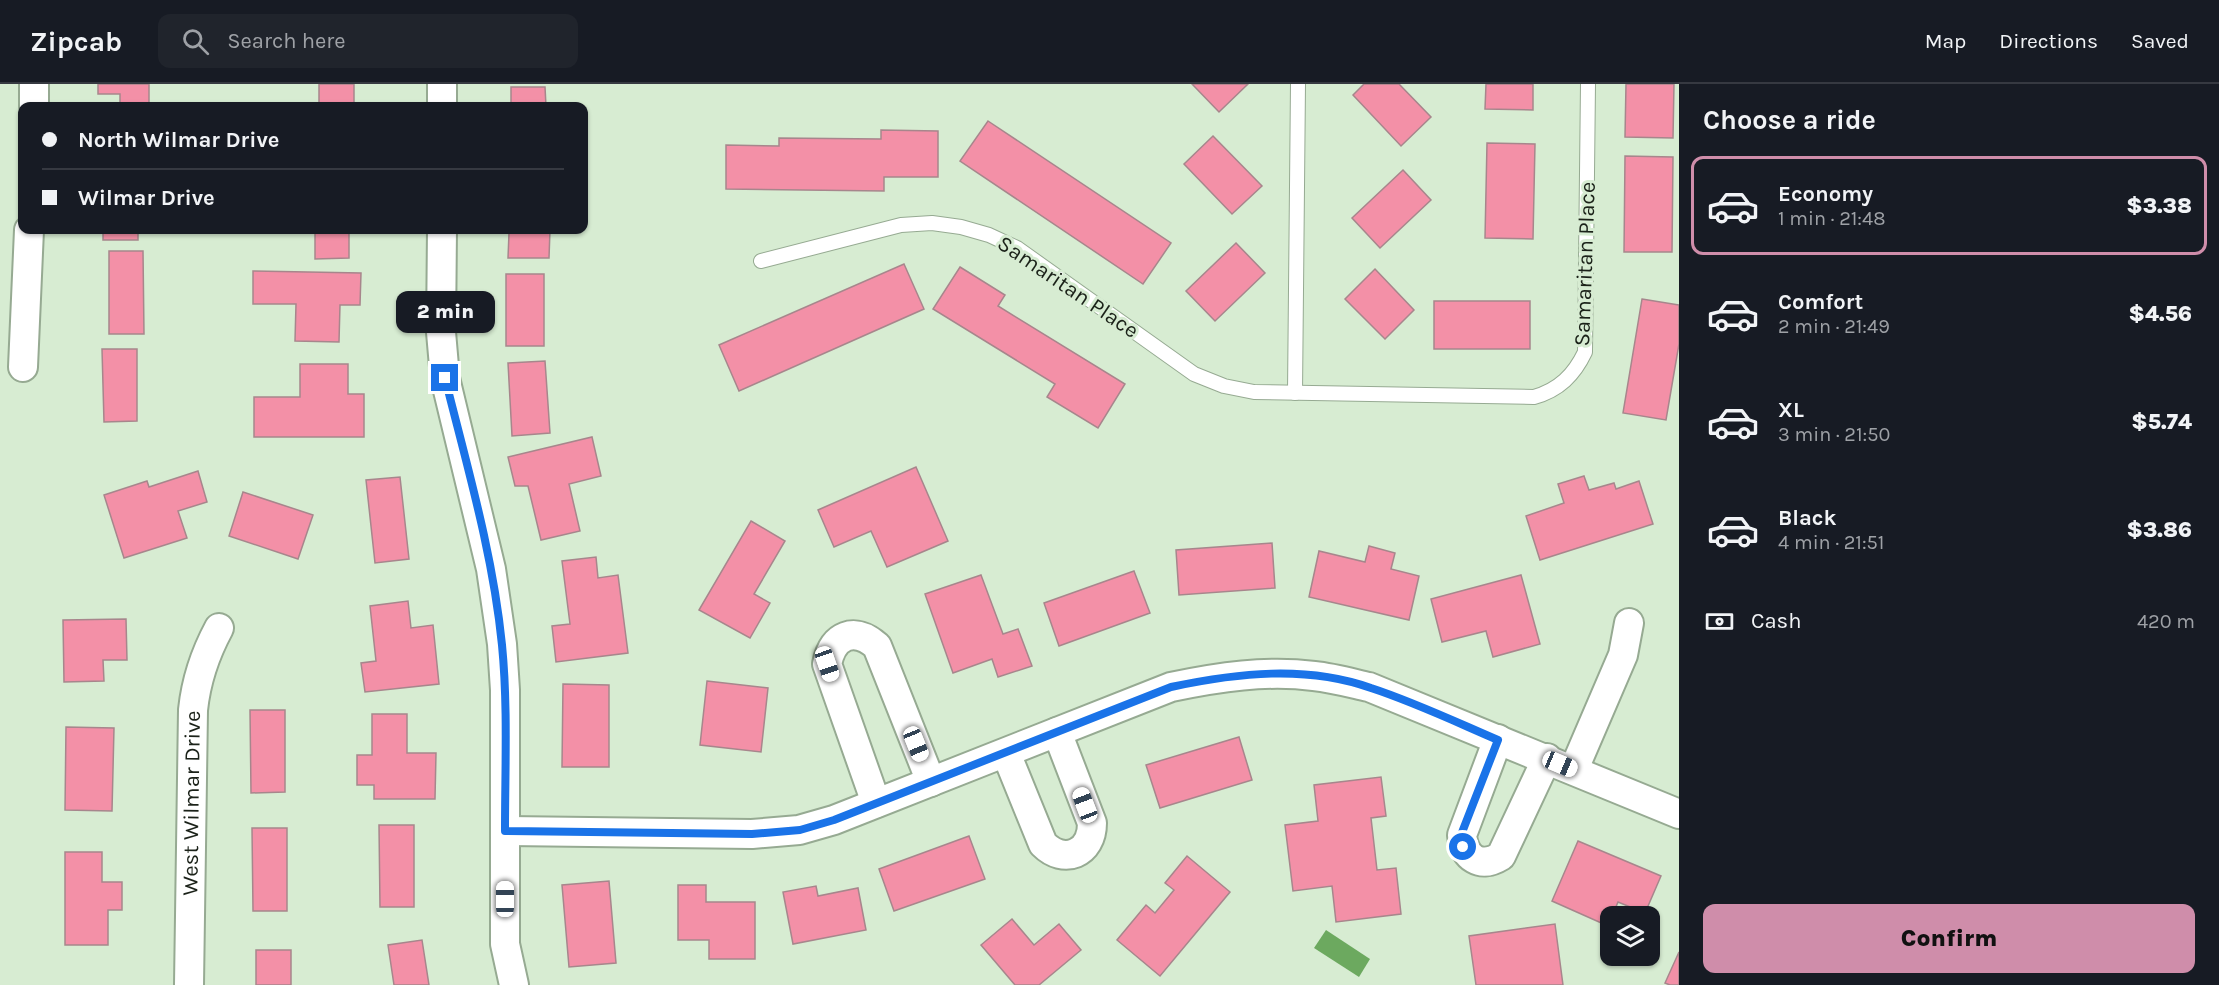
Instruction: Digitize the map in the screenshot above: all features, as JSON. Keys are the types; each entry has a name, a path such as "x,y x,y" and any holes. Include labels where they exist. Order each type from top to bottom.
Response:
{"street":[{"path":"34,84 34,102"},
{"path":"442,84 442,102"},
{"path":"23,367 29,234"},
{"path":"442,234 441,332 445,378 491,569 502,644 505,690 505,944 514,985"},
{"path":"1574,769 1623,655 1629,623"},
{"name":"West Wilmar Drive","path":"189,985 193,710 196,687 210,645 219,628"},
{"path":"876,803 827,664 830,651 836,642 845,637 857,635 868,638 877,646 932,782"},
{"path":"505,831 752,834 800,830 834,820 1171,687 1221,676 1276,673 1315,676 1369,687 1574,769 1679,814"},
{"path":"1006,753 1042,844 1050,852 1067,856 1078,853 1092,834 1092,823 1057,732"},
{"path":"1498,740 1461,835 1463,847 1469,856 1480,862 1494,861 1501,856 1547,758"}],"lane":[{"path":"1295,393 1298,84"},
{"name":"Samaritan Place","path":"761,261 901,225 932,223 961,226 989,235 1017,248 1194,374 1224,386 1254,392 1534,397 1553,390 1568,379 1585,352 1588,84"}],"shaded area":[{"path":"1326,930 1370,959 1359,977 1314,948"}],"building":[{"path":"98,84 149,84 149,102 120,102 120,94 98,94"},
{"path":"319,84 354,84 354,102 319,102"},
{"path":"1192,84 1248,84 1219,112"},
{"path":"1364,84 1399,84 1431,117 1401,146 1353,95"},
{"path":"1486,84 1533,84 1533,110 1485,109"},
{"path":"1626,84 1674,84 1673,138 1625,137"},
{"path":"511,87 545,87 546,102 511,102"},
{"path":"988,121 1171,243 1143,284 960,161"},
{"path":"881,130 938,131 938,177 884,177 884,191 726,189 726,145 779,146 779,138 881,139"},
{"path":"1213,136 1262,186 1232,214 1184,164"},
{"path":"1487,143 1535,144 1533,239 1485,238"},
{"path":"1625,156 1673,157 1672,252 1624,252"},
{"path":"1403,170 1431,200 1380,248 1352,218"},
{"path":"103,234 138,234 138,240 103,240"},
{"path":"315,234 349,234 349,258 315,259"},
{"path":"509,234 550,234 549,258 508,258"},
{"path":"1236,243 1265,273 1215,321 1186,291"},
{"path":"109,251 143,251 144,334 109,334"},
{"path":"904,264 924,309 739,391 719,345"},
{"path":"960,267 1005,295 998,306 1125,384 1098,428 1047,397 1055,384 933,309"},
{"path":"1375,269 1414,310 1385,339 1345,299"},
{"path":"253,271 361,273 360,305 340,305 339,342 295,341 296,304 253,304"},
{"path":"506,274 544,274 544,346 506,346"},
{"path":"1642,299 1679,305 1679,344 1666,420 1623,413"},
{"path":"1434,301 1530,301 1530,349 1434,349"},
{"path":"102,349 137,349 137,421 104,422"},
{"path":"545,361 550,433 512,436 508,363"},
{"path":"300,364 348,364 348,394 364,394 364,437 254,437 254,397 300,397"},
{"path":"592,437 601,476 569,484 580,531 541,540 528,486 515,486 508,457"},
{"path":"916,467 948,541 887,567 871,531 834,547 818,510"},
{"path":"198,471 207,502 178,511 187,538 124,558 104,495 147,481 149,487"},
{"path":"1584,476 1589,490 1614,483 1616,489 1639,481 1653,524 1540,560 1526,516 1564,503 1558,484"},
{"path":"400,477 409,559 375,563 366,480"},
{"path":"243,492 313,515 298,559 229,536"},
{"path":"751,521 785,541 754,594 770,603 750,638 699,610"},
{"path":"1272,543 1275,588 1179,595 1176,550"},
{"path":"1369,546 1395,553 1391,569 1419,576 1409,620 1309,597 1319,551 1365,562"},
{"path":"596,557 598,578 618,575 628,653 556,662 552,626 570,624 562,561"},
{"path":"1134,571 1150,613 1059,646 1044,603"},
{"path":"981,575 1003,634 1018,629 1032,666 998,677 992,659 953,673 925,594"},
{"path":"1521,575 1540,644 1493,657 1486,631 1442,642 1431,599"},
{"path":"408,601 411,628 433,625 439,684 365,692 361,663 376,661 370,606"},
{"path":"126,619 127,660 103,660 104,681 64,682 63,620"},
{"path":"707,681 768,688 761,752 700,745"},
{"path":"563,684 609,685 609,767 562,767"},
{"path":"250,710 285,710 285,792 251,793"},
{"path":"372,714 407,714 407,753 436,753 435,799 374,799 374,785 357,785 357,755 372,755"},
{"path":"66,727 114,728 112,811 65,810"},
{"path":"1239,737 1252,780 1160,808 1146,765"},
{"path":"1381,777 1386,816 1371,818 1377,870 1396,868 1401,914 1336,922 1332,886 1293,891 1285,825 1318,821 1314,785"},
{"path":"379,825 414,825 414,907 380,907"},
{"path":"252,828 287,828 287,911 253,911"},
{"path":"969,836 985,879 894,911 879,869"},
{"path":"1578,841 1661,876 1648,906 1628,906 1618,902 1616,906 1600,906 1600,922 1552,901"},
{"path":"65,852 102,852 102,882 122,882 122,910 108,910 108,945 65,945"},
{"path":"1187,856 1230,892 1160,976 1117,940 1146,905 1155,913 1174,890 1165,883"},
{"path":"609,881 616,963 569,967 562,885"},
{"path":"678,885 706,885 706,902 755,902 755,959 709,959 709,940 678,940"},
{"path":"816,886 818,896 858,888 866,930 793,944 783,892"},
{"path":"1012,919 1034,945 1059,924 1081,950 1039,985 1015,985 981,945"},
{"path":"1555,924 1563,985 1476,985 1469,936"},
{"path":"422,940 429,985 394,985 388,945"},
{"path":"256,950 291,950 291,985 256,985"},
{"path":"1679,952 1679,985 1670,985 1665,983"}],"route":[{"path":"445,378 491,569 502,644 505,690 505,831 752,834 800,830 834,820 1171,687 1221,676 1276,673 1315,676 1369,687 1498,740 1461,835 1463,847"}]}
